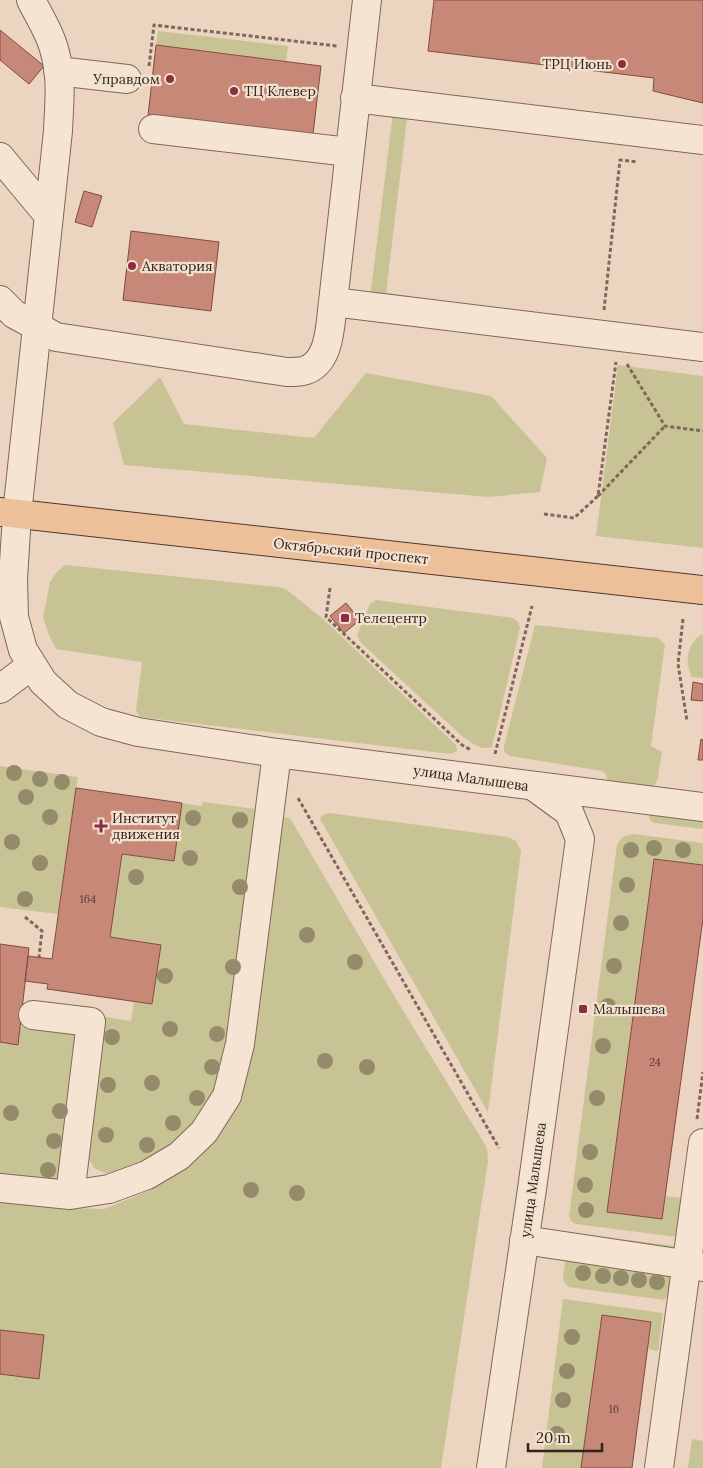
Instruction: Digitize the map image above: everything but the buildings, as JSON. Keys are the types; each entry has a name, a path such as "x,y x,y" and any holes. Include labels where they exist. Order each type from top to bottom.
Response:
{"main road":[{"name":"Октябрьский проспект","path":"9,513 703,590"}],"street":[{"name":"улица Малышева","path":"31,0 48,32 56,56 60,83 58,131 37,327 9,513 14,617 23,650 43,682 68,704 101,722 138,732 277,753 535,787 569,812 580,839 491,1468"},
{"path":"0,300 14,314 56,337 287,372 304,371 319,362 328,341 334,302 367,0"},
{"path":"58,71 138,75"},
{"path":"355,98 703,140"},
{"path":"153,129 349,152"},
{"path":"0,157 49,216"},
{"path":"334,302 703,347"},
{"path":"0,689 32,665"},
{"path":"0,1188 70,1195 109,1189 147,1175 179,1156 204,1132 227,1096 240,1044 277,753"},
{"path":"535,787 703,807"},
{"path":"33,1015 91,1022 70,1195"},
{"path":"659,1468 695,1266 703,1143"},
{"path":"524,1240 695,1266"}],"path":[{"path":"138,75 154,25 361,49"},
{"path":"604,313 620,160 637,162"},
{"path":"622,356 665,426"},
{"path":"598,496 616,358"},
{"path":"665,426 703,431"},
{"path":"544,514 574,518 598,496 665,426"},
{"path":"330,588 326,617 462,745 473,751"},
{"path":"488,756 495,757 532,606"},
{"path":"683,619 678,664 687,721"},
{"path":"297,798 500,1148"},
{"path":"25,918 42,931 39,957"}],"shaded area":[{"path":"158,31 288,46 286,61 156,45"},
{"path":"393,112 431,121 407,119 386,293 411,296 409,302 370,298"},
{"path":"618,365 703,376 703,548 596,536"},
{"path":"366,373 491,396 547,458 540,492 488,497 124,465 113,423 160,377 184,424 314,438"},
{"path":"65,565 279,587 287,590 322,618 456,745 457,751 450,754 140,717 136,711 142,662 56,649 49,635 43,618 50,582"},
{"path":"376,600 513,618 518,622 520,628 492,747 480,747 463,737 360,642 357,635 370,604"},
{"path":"535,625 658,638 665,644 651,746 662,752 658,778 654,786 611,782 602,771 510,756 504,752"},
{"path":"700,635 703,635 703,678 692,677 688,666 688,654 692,644"},
{"path":"0,766 78,777 58,914 0,907"},
{"path":"203,802 264,810 225,1081 186,1140 119,1174 105,1173 94,1168 89,1159 88,1147 104,1018 131,1021 134,1002 152,1004 161,945 110,937 122,854 174,861 182,803 202,806"},
{"path":"652,808 703,814 703,829 654,823 650,820 649,814"},
{"path":"329,813 508,837 516,841 521,851 488,1112 320,819 322,815"},
{"path":"274,816 290,818 396,999 487,1148 488,1161 441,1468 0,1468 0,1200 71,1208 104,1209 148,1191 153,1183 210,1136"},
{"path":"633,834 703,843 703,865 654,859 607,1211 662,1219 665,1196 682,1198 677,1237 576,1224 572,1222 569,1216 617,844 623,837"},
{"path":"19,1026 79,1032 66,1184 0,1182 0,1042 17,1044"},
{"path":"567,1232 675,1246 674,1257 566,1243"},
{"path":"568,1258 673,1274 669,1295 664,1300 568,1287 563,1280 565,1261"},
{"path":"563,1299 663,1313 658,1351 648,1349 651,1322 602,1316 581,1468 542,1468"},
{"path":"692,1439 703,1441 703,1468 688,1468"}],"place":[{"name":"ТРЦ Июнь","path":"622,64"},
{"name":"Управдом","path":"170,79"},
{"name":"ТЦ Клевер","path":"234,91"},
{"name":"Акватория","path":"132,266"},
{"name":"Телецентр","path":"345,618"},
{"name":"Институт движения","path":"101,826"},
{"name":"Малышева","path":"583,1009"}]}
